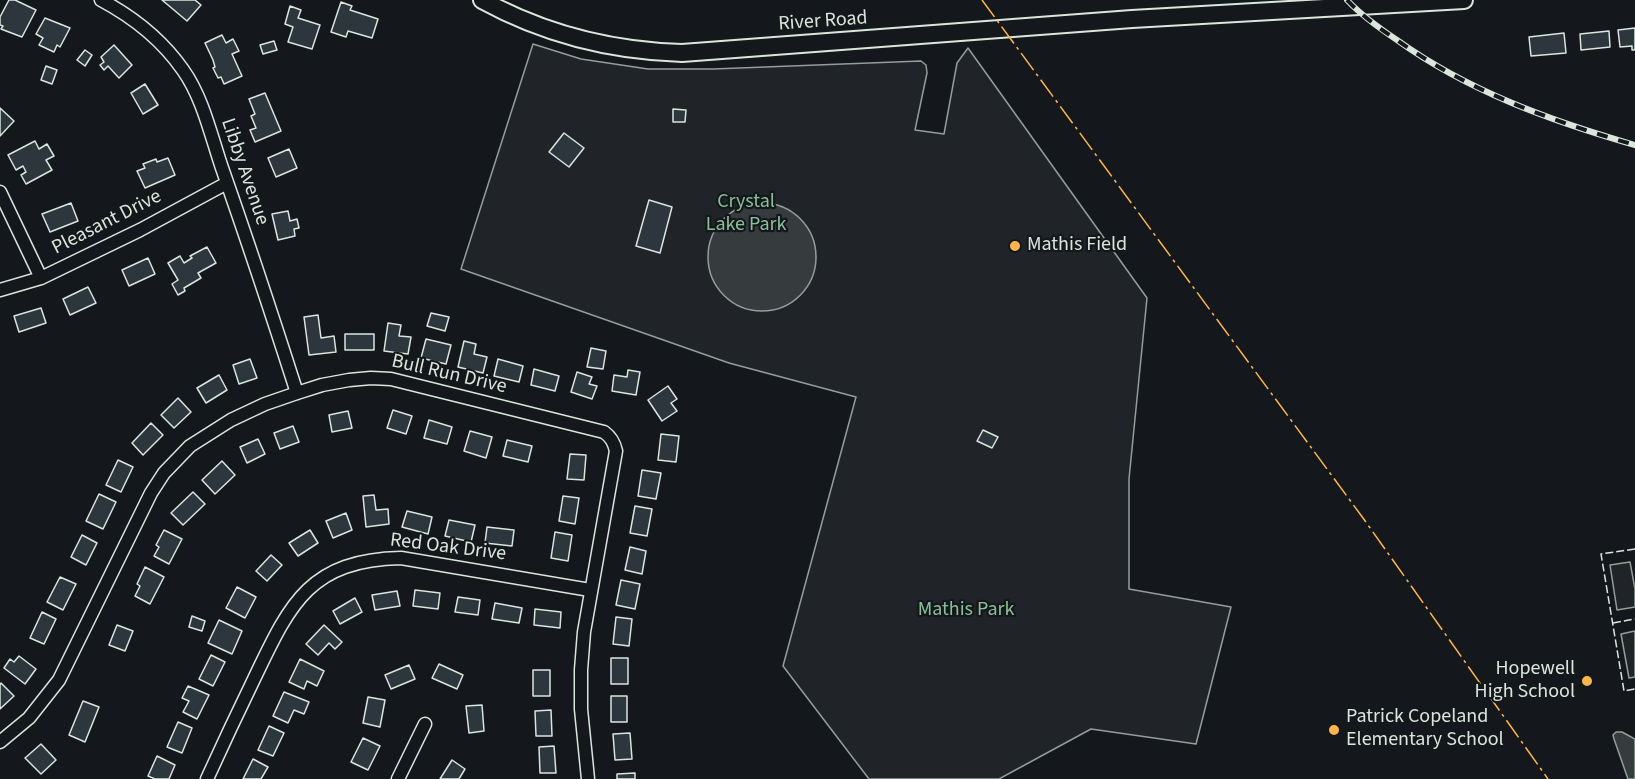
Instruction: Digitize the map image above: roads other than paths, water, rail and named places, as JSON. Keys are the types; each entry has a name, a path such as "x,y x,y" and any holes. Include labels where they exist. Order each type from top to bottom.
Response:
{"street":[{"name":"Libby Avenue","path":"100,0 135,21 170,52 184,72 200,103 297,393"},
{"name":"River Road","path":"482,0 534,24 587,41 636,50 682,53 1371,3 1464,0"},
{"name":"Pleasant Drive","path":"0,290 41,278 140,230 227,183"},
{"path":"0,192 41,278"},
{"name":"Bull Run Drive","path":"0,742 29,718 59,680 151,493 164,473 190,446 231,420 265,404 297,393 349,380 391,379 604,432 614,443 615,451 590,590 581,670 581,709 588,779"},
{"name":"Red Oak Drive","path":"207,779 288,613 310,588 340,568 374,558 401,558 590,590"},
{"path":"398,779 425,724"}],"railway":[{"path":"1347,0 1377,26 1452,75 1542,115 1635,145"}],"place":[{"name":"Mathis Field","path":"1015,246"},
{"name":"Hopewell High School","path":"1587,681"},
{"name":"Patrick Copeland Elementary School","path":"1334,730"}],"park label":[{"name":"Crystal Lake Park","path":"746,214"},
{"name":"Mathis Park","path":"966,611"}]}
